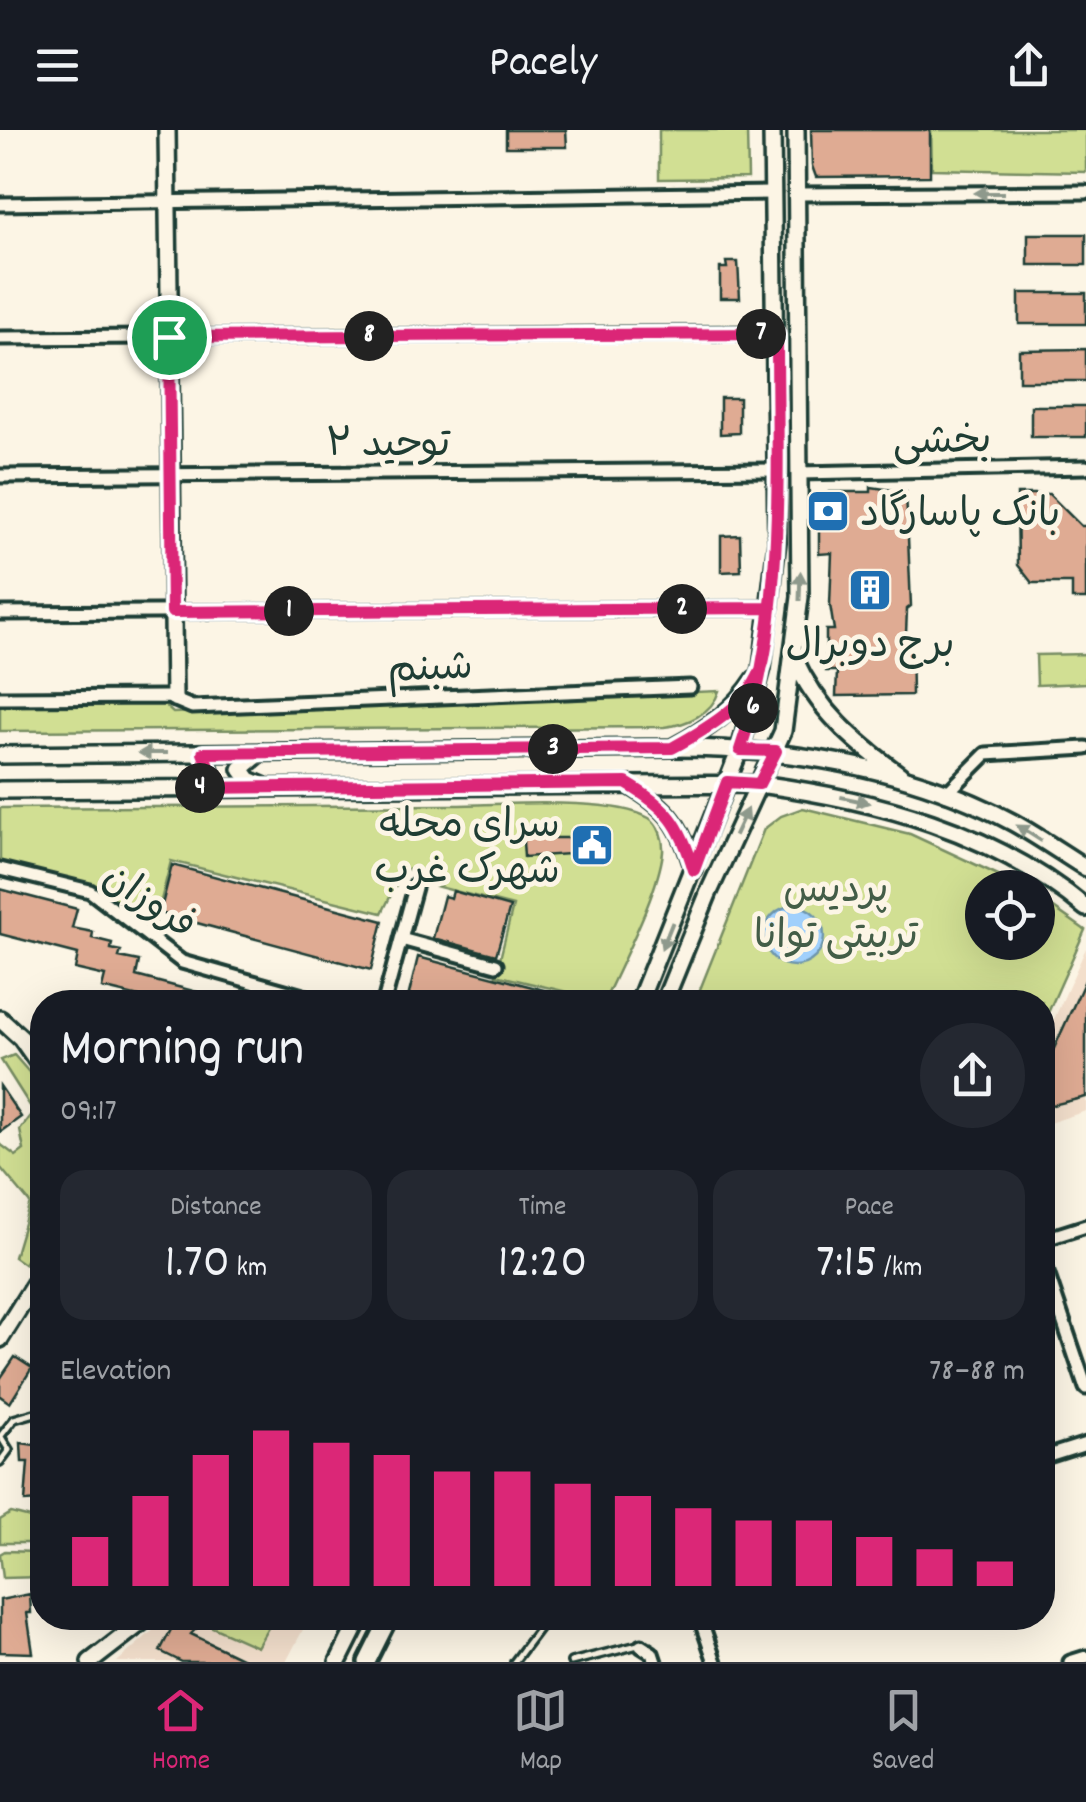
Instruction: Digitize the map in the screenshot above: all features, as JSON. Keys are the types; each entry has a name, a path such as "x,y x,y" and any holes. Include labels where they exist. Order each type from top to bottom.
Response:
{"main road":[{"path":"167,130 174,698"},
{"path":"645,990 740,750 762,668 771,608 778,542 772,130"},
{"path":"669,990 784,731 800,597 796,130"},
{"path":"775,246 797,246"},
{"path":"794,658 808,687 838,727 912,783"},
{"path":"672,748 703,732 731,709 762,668"},
{"path":"0,755 672,748 776,751 827,760 946,794 1013,822 1086,868"},
{"path":"261,752 241,770 249,780 267,788"},
{"path":"198,788 210,770 203,753"},
{"path":"626,783 659,803 671,817 683,833 694,870"},
{"path":"0,790 759,784 864,800 930,820 999,850 1086,908"},
{"path":"0,1020 30,1052"},
{"path":"0,1339 30,1291"},
{"path":"90,1662 132,1630"},
{"path":"338,1662 354,1630"},
{"path":"367,1662 383,1630"}],"street":[{"path":"797,194 1086,192"},
{"path":"0,204 774,194"},
{"path":"0,338 777,334"},
{"name":"بخشی","path":"799,473 1086,468"},
{"name":"توحید ۲","path":"0,476 777,470"},
{"path":"0,612 771,608"},
{"name":"شبنم","path":"0,698 174,698 192,707 690,688"},
{"path":"946,794 986,754 1086,748"},
{"name":"فروزان","path":"0,869 90,890 182,962 281,990"},
{"path":"387,990 416,884"},
{"path":"401,939 496,965"},
{"path":"1055,1236 1086,1226"},
{"path":"1055,1296 1086,1388"},
{"path":"1055,1454 1086,1444"},
{"path":"704,1630 715,1662"},
{"path":"641,1646 656,1662"},
{"path":"1070,1662 1086,1657"}],"lane":[{"path":"0,1462 9,1450 0,1437 14,1419 30,1414"},
{"path":"514,1662 538,1630"},
{"path":"571,1662 633,1644 641,1646"}],"shaded area":[{"path":"1086,948 1086,1111 1055,1121 1055,1017"},
{"path":"153,1630 303,1630 286,1662 117,1662"}],"green space":[{"path":"659,130 747,130 748,178 659,179"},
{"path":"931,130 1086,130 1086,172 932,169"},
{"path":"1086,654 1086,683 1037,685 1036,655"},
{"path":"719,691 711,706 697,717 664,727 0,731 0,704 161,702 173,713"},
{"path":"582,804 632,811 649,818 660,833 663,852 647,907 609,990 559,990 496,975 513,906 435,886 428,871 404,869 382,913 171,861 153,932 97,887 0,863 0,808"},
{"name":"پردیس تربیتی توانا","path":"803,808 910,834 987,870 965,870 965,960 1055,960 1055,909 1085,930 1055,997 1055,990 700,990 764,829 781,816"},
{"path":"14,1055 30,1073 30,1106 1,1060"},
{"path":"30,1117 30,1203 0,1167 0,1144 16,1156 24,1150 20,1130"},
{"path":"30,1203 30,1253 24,1264 14,1257"},
{"path":"11,1513 30,1518 30,1543 0,1543 0,1520"},
{"path":"30,1552 30,1577 3,1578 0,1554"},
{"path":"219,1630 267,1630 257,1647"}],"water":[{"path":"794,906 815,915 824,936 815,957 794,966 773,957 764,936 773,915"}],"building":[{"path":"506,130 566,130 567,147 506,147"},
{"path":"811,130 930,130 930,176 816,177"},
{"path":"1028,234 1086,234 1086,265 1028,265"},
{"path":"726,262 738,262 740,298 720,298 720,268 727,268"},
{"path":"1019,293 1086,293 1086,324 1019,324"},
{"path":"1086,349 1086,381 1019,381 1019,350"},
{"path":"720,398 739,398 739,433 720,434"},
{"path":"1031,406 1086,406 1086,437 1031,437"},
{"name":"برج دوبرال","path":"871,487 906,492 911,606 907,609 906,634 911,634 912,695 836,696 837,671 826,671 826,630 834,630 830,605 832,553 819,554 819,507 830,507 829,492 871,492"},
{"path":"1017,494 1049,494 1081,526 1086,526 1086,599 1072,599 1072,583 1032,583 1018,565"},
{"path":"740,535 741,571 721,572 721,536"},
{"path":"544,826 545,838 584,838 584,832 599,832 599,857 585,858 584,853 524,857 522,827"},
{"path":"172,865 383,921 371,970 160,913"},
{"path":"0,889 77,909 72,928 93,932 92,938 112,943 111,949 121,951 119,957 139,961 136,976 190,990 102,988 105,976 75,969 78,954 0,934"},
{"path":"453,891 510,907 496,955 433,938 444,896 451,898"},
{"path":"418,957 544,990 410,990"},
{"path":"1086,978 1086,1097 1055,1105 1055,1046"},
{"path":"0,1086 21,1117 0,1132"},
{"path":"15,1357 30,1367 10,1403 0,1396 0,1379"},
{"path":"21,1443 30,1444 30,1502 25,1502 28,1462 22,1462"},
{"path":"30,1594 27,1613 33,1653 0,1652 0,1600"},
{"path":"171,1630 195,1630 191,1634 249,1662 182,1662 160,1651"}],"place":[{"name":"بانک پاسارگاد","path":"828,511"},
{"name":"برج دوبرال","path":"870,590"},
{"name":"سرای محله شهرک غرب","path":"592,845"}],"route":[{"path":"169,337 172,612 771,608 762,668 747,692 703,732 672,748 203,753 210,770 198,788 626,783 659,803 671,817 683,833 694,870 727,782 759,784 776,751 740,750 762,668 771,608 772,574 778,542 777,334 169,337"}]}
